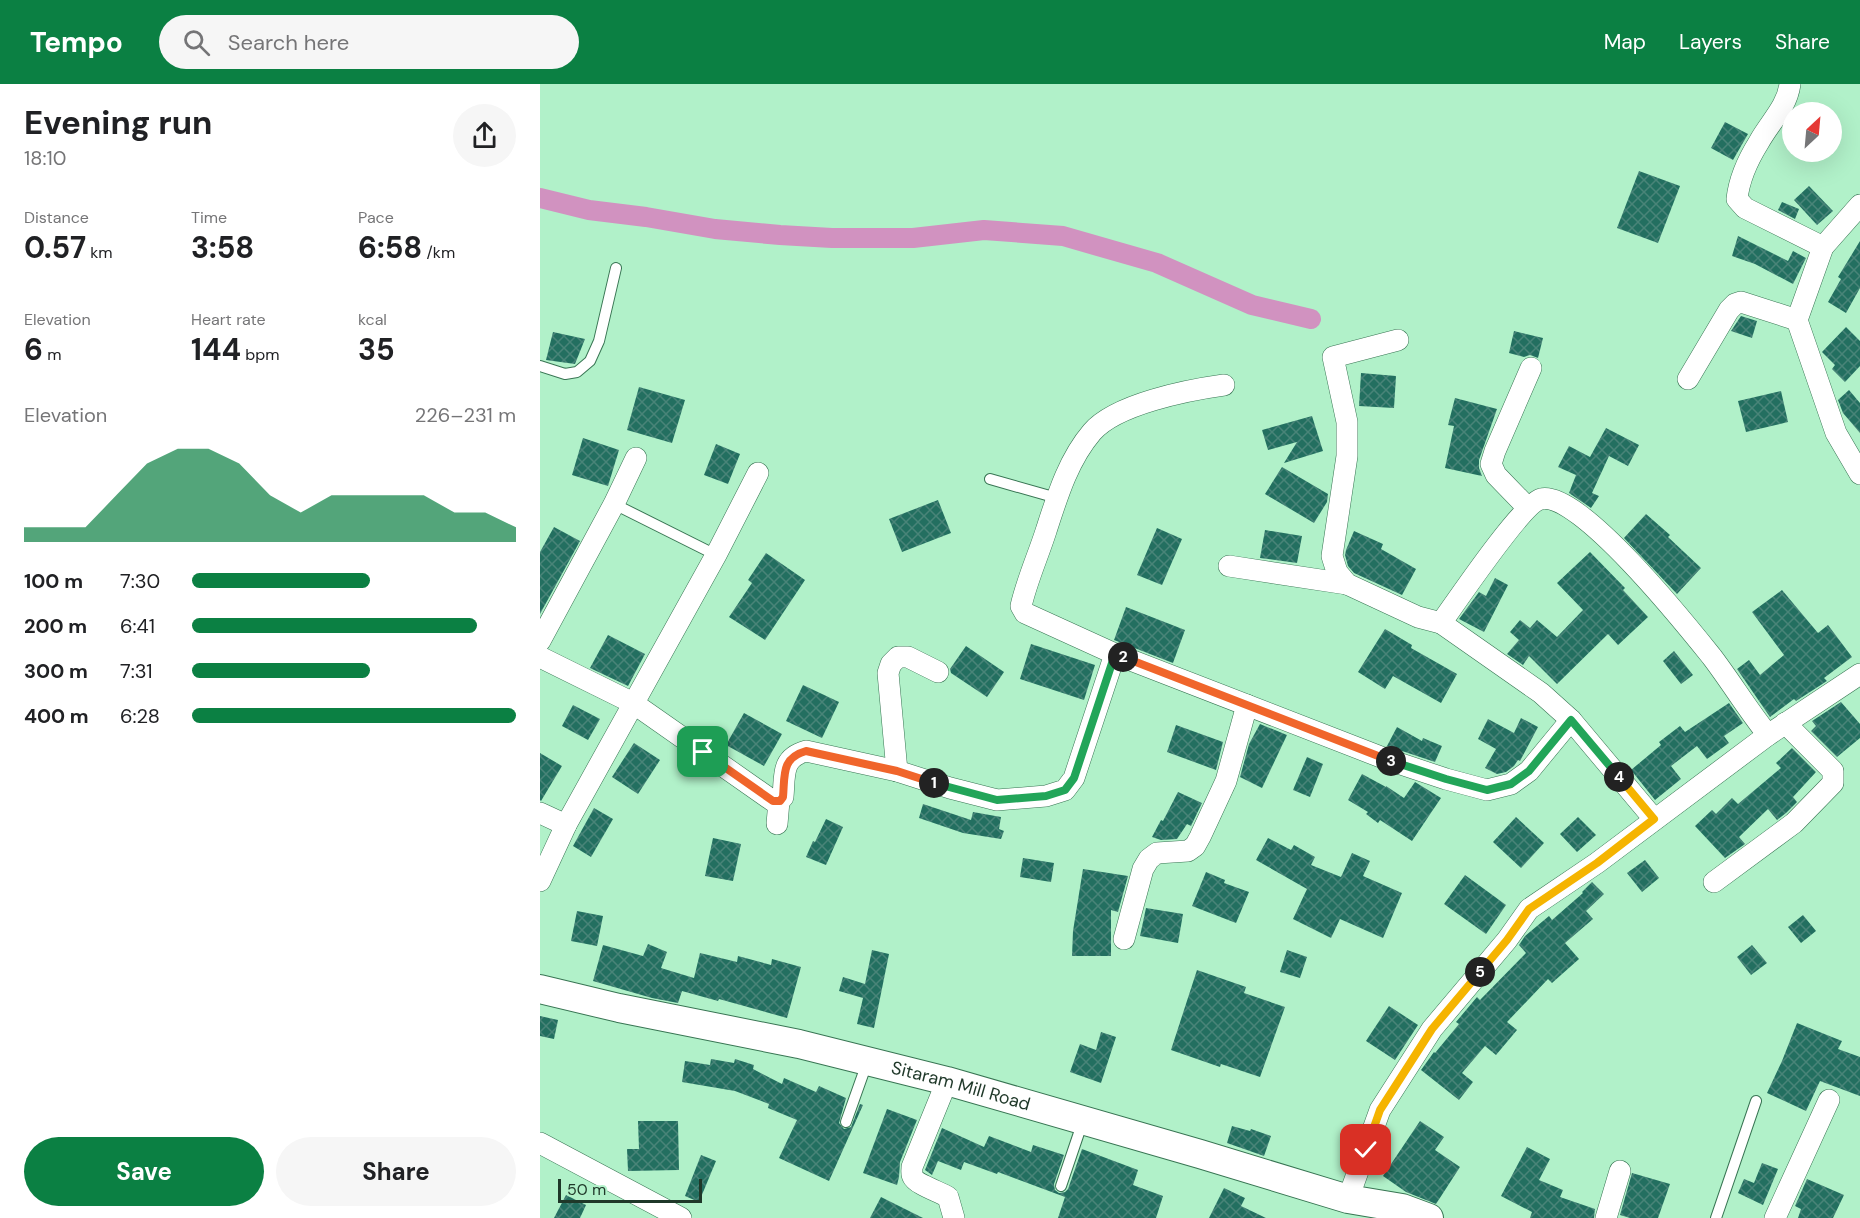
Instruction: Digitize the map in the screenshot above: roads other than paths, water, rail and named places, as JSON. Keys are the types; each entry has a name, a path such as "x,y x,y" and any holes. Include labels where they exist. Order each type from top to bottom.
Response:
{"main road":[{"name":"Sitaram Mill Road","path":"540,989 619,1008 799,1044 947,1081 1348,1199 1402,1208 1429,1218"},
{"path":"1376,1204 1402,1218"}],"street":[{"path":"1790,84 1788,97 1758,142 1738,187 1737,199 1745,208 1823,247"},
{"path":"1860,205 1823,247 1797,320 1836,433 1860,474"},
{"path":"1688,379 1735,304 1741,302 1797,320"},
{"path":"1347,584 1336,572 1332,556 1347,456 1347,422 1333,357 1398,340"},
{"path":"1527,507 1496,475 1491,464 1531,368"},
{"path":"1224,385 1188,390 1123,410 1094,429 1077,452 1057,498 1021,606 1025,613 1115,654 1386,759 1487,790 1511,784 1529,771 1571,720"},
{"path":"540,641 614,504 636,458"},
{"path":"540,881 566,825 716,555 758,473"},
{"path":"1441,623 1527,507 1540,499 1555,499 1579,514 1622,552 1713,658 1767,735"},
{"path":"1229,566 1347,584 1418,617 1441,623 1541,693 1571,720 1654,819"},
{"path":"777,824 787,762 795,754 806,751 897,771 997,800 1046,796 1065,790 1074,778 1115,654"},
{"path":"540,657 633,703 773,801 780,801"},
{"path":"897,771 888,673 891,664 898,657 908,657 938,672"},
{"path":"1348,1199 1380,1110 1432,1029 1507,940 1529,909 1597,863 1767,735 1860,674"},
{"path":"1124,939 1143,869 1149,859 1157,853 1188,851 1195,846 1200,837 1226,781 1247,705"},
{"path":"1714,882 1794,823 1833,783 1833,771 1785,723"},
{"path":"540,813 566,825"},
{"path":"947,1081 912,1167 913,1177 918,1183 940,1191 948,1197 954,1218"},
{"path":"1774,1218 1829,1100"},
{"path":"540,1143 681,1218"},
{"path":"1606,1218 1620,1171"}],"lane":[{"path":"540,366 565,374 577,372 590,361 599,341 616,268"},
{"path":"990,479 1057,498"},
{"path":"614,504 716,555"},
{"path":"846,1122 868,1061"},
{"path":"1716,1218 1756,1101"},
{"path":"1061,1186 1084,1120"}],"waterway":[{"path":"540,198 589,210 715,229 780,235 832,238 913,238 984,230 1063,236 1157,263 1252,305 1311,319"}]}
